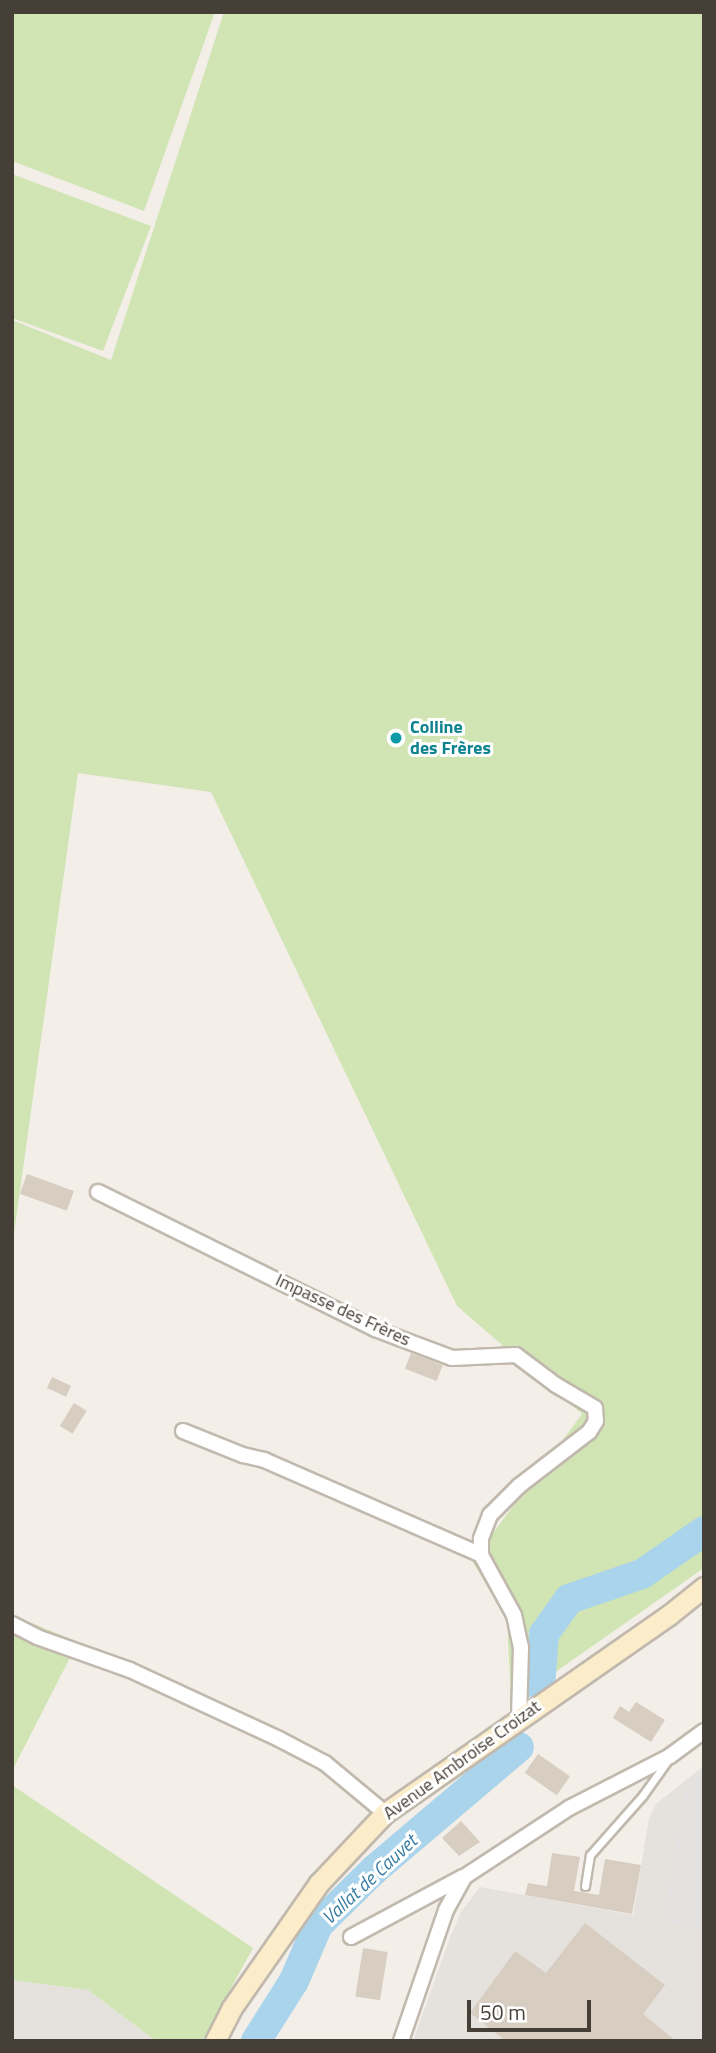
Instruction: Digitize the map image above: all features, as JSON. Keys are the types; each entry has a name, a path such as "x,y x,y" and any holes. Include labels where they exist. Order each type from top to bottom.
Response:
{"main road":[{"name":"Avenue Ambroise Croizat","path":"215,2041 239,1998 319,1884 385,1813 669,1615 704,1587"},
{"name":"Avenue Ambroise Croizat","path":"669,1615 704,1596"}],"street":[{"name":"Impasse des Frères","path":"98,1192 375,1329 452,1358 516,1355 556,1385 588,1401 595,1408 596,1421 589,1432 519,1486 490,1515 481,1539 481,1555"},
{"path":"183,1431 243,1455 264,1460 481,1555 513,1615 521,1647 519,1719"},
{"path":"12,1623 37,1637 130,1670 279,1739 325,1763 385,1813"},
{"path":"351,1937 464,1877 569,1808 670,1756 704,1731"},
{"path":"401,2041 446,1910 464,1877"}],"lane":[{"path":"585,1886 590,1855 643,1795 670,1756"}],"shaded area":[{"path":"704,1766 704,2041 413,2041 461,1912 480,1887 633,1915 649,1818 656,1804"},
{"path":"704,1766 704,1930 663,1921 687,1779"},
{"path":"12,1980 88,1990 156,2041 12,2041"}],"green space":[{"path":"13,12 215,12 144,211 12,161"},
{"path":"224,12 704,12 704,1568 511,1703 507,1619 472,1561 582,1414 457,1306 211,792 78,773 12,1248 12,320 111,360"},
{"path":"12,174 151,226 103,351 12,318"},
{"path":"12,1615 78,1642 12,1771"},
{"path":"12,1785 253,1948 202,2041 156,2041 88,1990 12,1980"}],"building":[{"path":"27,1174 74,1191 67,1211 20,1194"},
{"path":"411,1353 443,1365 437,1381 405,1369"},
{"path":"52,1377 71,1386 66,1397 47,1388"},
{"path":"74,1403 87,1411 72,1434 60,1426"},
{"path":"636,1702 665,1720 651,1742 613,1718 620,1706 629,1712"},
{"path":"538,1754 570,1776 557,1795 525,1773"},
{"path":"461,1821 480,1842 459,1856 442,1838"},
{"path":"552,1853 580,1857 574,1891 599,1895 605,1859 641,1865 632,1914 525,1895 528,1883 547,1886"},
{"path":"585,1923 665,1985 643,2014 676,2041 506,2041 470,2013 515,1951 546,1973"},
{"path":"363,1948 388,1952 380,2000 355,1996"}],"waterway":[{"name":"Vallat de Cauvet","path":"540,1686 544,1634 569,1599 642,1574 704,1531"},
{"name":"Vallat de Cauvet","path":"256,2041 294,1981 318,1925 374,1870 519,1747"}],"place":[{"name":"Colline des Frères","path":"396,738"}]}
